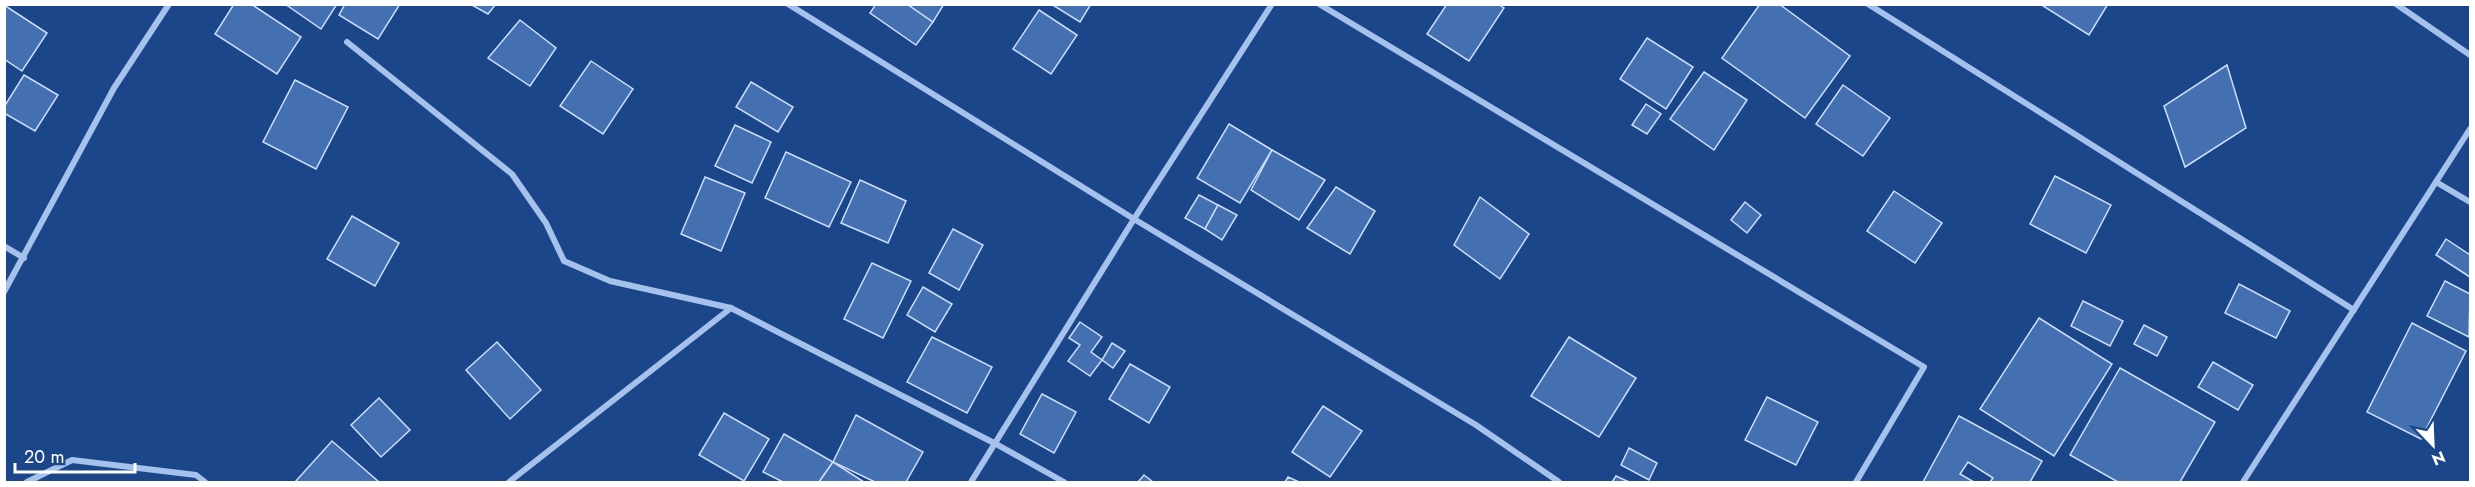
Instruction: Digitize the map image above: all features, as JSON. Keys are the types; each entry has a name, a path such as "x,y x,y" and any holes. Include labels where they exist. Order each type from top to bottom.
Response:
{"street":[{"path":"4,292 114,88 169,4"},
{"path":"788,4 1134,219 1476,425 1559,483"},
{"path":"970,483 1134,219 1272,4"},
{"path":"1319,4 1924,367 1856,483"},
{"path":"1868,4 2354,310"},
{"path":"2396,4 2470,55"},
{"path":"347,42 512,174 546,223 564,261 610,281 731,308 996,444 1064,483"},
{"path":"2244,483 2470,129"},
{"path":"2436,182 2470,202"},
{"path":"4,246 24,258"},
{"path":"509,483 731,308"},
{"path":"27,483 72,460 196,475 204,483"}],"building":[{"path":"234,4 251,4 301,37 277,74 215,34"},
{"path":"285,4 337,4 321,29"},
{"path":"345,4 400,4 378,39 339,15"},
{"path":"470,4 496,4 488,14"},
{"path":"876,4 907,4 933,22 916,45 870,13"},
{"path":"907,4 944,4 933,22"},
{"path":"1051,4 1091,4 1080,22"},
{"path":"1447,4 1498,4 1504,8 1469,61 1427,34"},
{"path":"1760,4 1779,4 1850,56 1805,118 1722,58"},
{"path":"2040,4 2108,4 2089,35"},
{"path":"4,5 47,33 22,71 4,59"},
{"path":"1039,10 1077,35 1051,74 1013,49"},
{"path":"520,20 556,48 530,86 488,58"},
{"path":"1647,38 1693,67 1666,109 1620,79"},
{"path":"591,61 633,89 603,134 560,106"},
{"path":"2227,65 2246,128 2185,167 2164,106"},
{"path":"1704,72 1747,100 1714,150 1670,119"},
{"path":"24,75 58,95 35,131 4,113 4,107"},
{"path":"295,80 348,107 316,169 263,142"},
{"path":"751,82 793,107 778,132 736,107"},
{"path":"1843,85 1890,118 1863,156 1816,124"},
{"path":"1646,104 1661,114 1647,134 1632,125"},
{"path":"1229,124 1272,150 1240,203 1197,178"},
{"path":"735,125 771,142 752,183 715,166"},
{"path":"1272,150 1325,180 1299,220 1251,190"},
{"path":"786,152 851,182 829,227 765,198"},
{"path":"2055,176 2111,205 2086,253 2030,224"},
{"path":"705,177 745,193 721,251 681,234"},
{"path":"860,180 906,201 888,243 841,223"},
{"path":"1336,187 1375,211 1350,254 1307,228"},
{"path":"1894,191 1942,223 1915,263 1867,231"},
{"path":"1199,195 1218,205 1205,229 1185,218"},
{"path":"1480,197 1529,234 1500,279 1454,245"},
{"path":"1745,202 1761,215 1747,233 1731,220"},
{"path":"1218,205 1237,215 1222,240 1205,229"},
{"path":"352,216 399,243 375,286 327,259"},
{"path":"953,229 983,245 959,290 929,273"},
{"path":"2446,239 2470,255 2470,277 2436,255"},
{"path":"872,263 911,281 883,338 844,319"},
{"path":"2445,281 2470,294 2469,337 2427,316"},
{"path":"2239,284 2290,311 2276,338 2225,313"},
{"path":"923,287 952,304 935,332 907,315"},
{"path":"2083,301 2123,321 2110,346 2071,326"},
{"path":"2039,318 2112,364 2054,456 1980,409"},
{"path":"1080,322 1102,337 1091,352 1102,360 1090,376 1068,361 1080,345 1069,338"},
{"path":"2412,323 2466,351 2421,439 2367,412"},
{"path":"2144,325 2167,337 2157,356 2134,344"},
{"path":"932,337 992,367 967,413 907,382"},
{"path":"1569,337 1636,378 1599,437 1531,396"},
{"path":"497,342 541,390 510,419 466,370"},
{"path":"1112,343 1125,351 1113,368 1102,360"},
{"path":"2213,362 2253,385 2238,410 2198,387"},
{"path":"1130,364 1170,387 1149,423 1109,399"},
{"path":"2120,368 2215,422 2180,482 2118,482 2070,455"},
{"path":"1042,394 1076,412 1054,453 1020,434"},
{"path":"1767,397 1818,422 1796,465 1745,440"},
{"path":"379,398 410,430 381,457 351,425"},
{"path":"1323,406 1362,431 1330,477 1292,452"},
{"path":"724,413 769,439 744,481 699,455"},
{"path":"856,415 923,452 906,482 875,482 833,462"},
{"path":"1959,416 2042,461 2030,482 1990,482 1993,478 1968,462 1960,474 1974,482 1923,482"},
{"path":"784,434 833,462 819,482 783,482 763,472"},
{"path":"332,441 379,482 295,482"},
{"path":"1629,448 1657,463 1649,480 1621,465"},
{"path":"833,462 864,482 819,482"},
{"path":"1144,475 1153,482 1138,482"},
{"path":"1616,476 1629,482 1612,482"},
{"path":"1288,477 1299,482 1285,482"}]}
